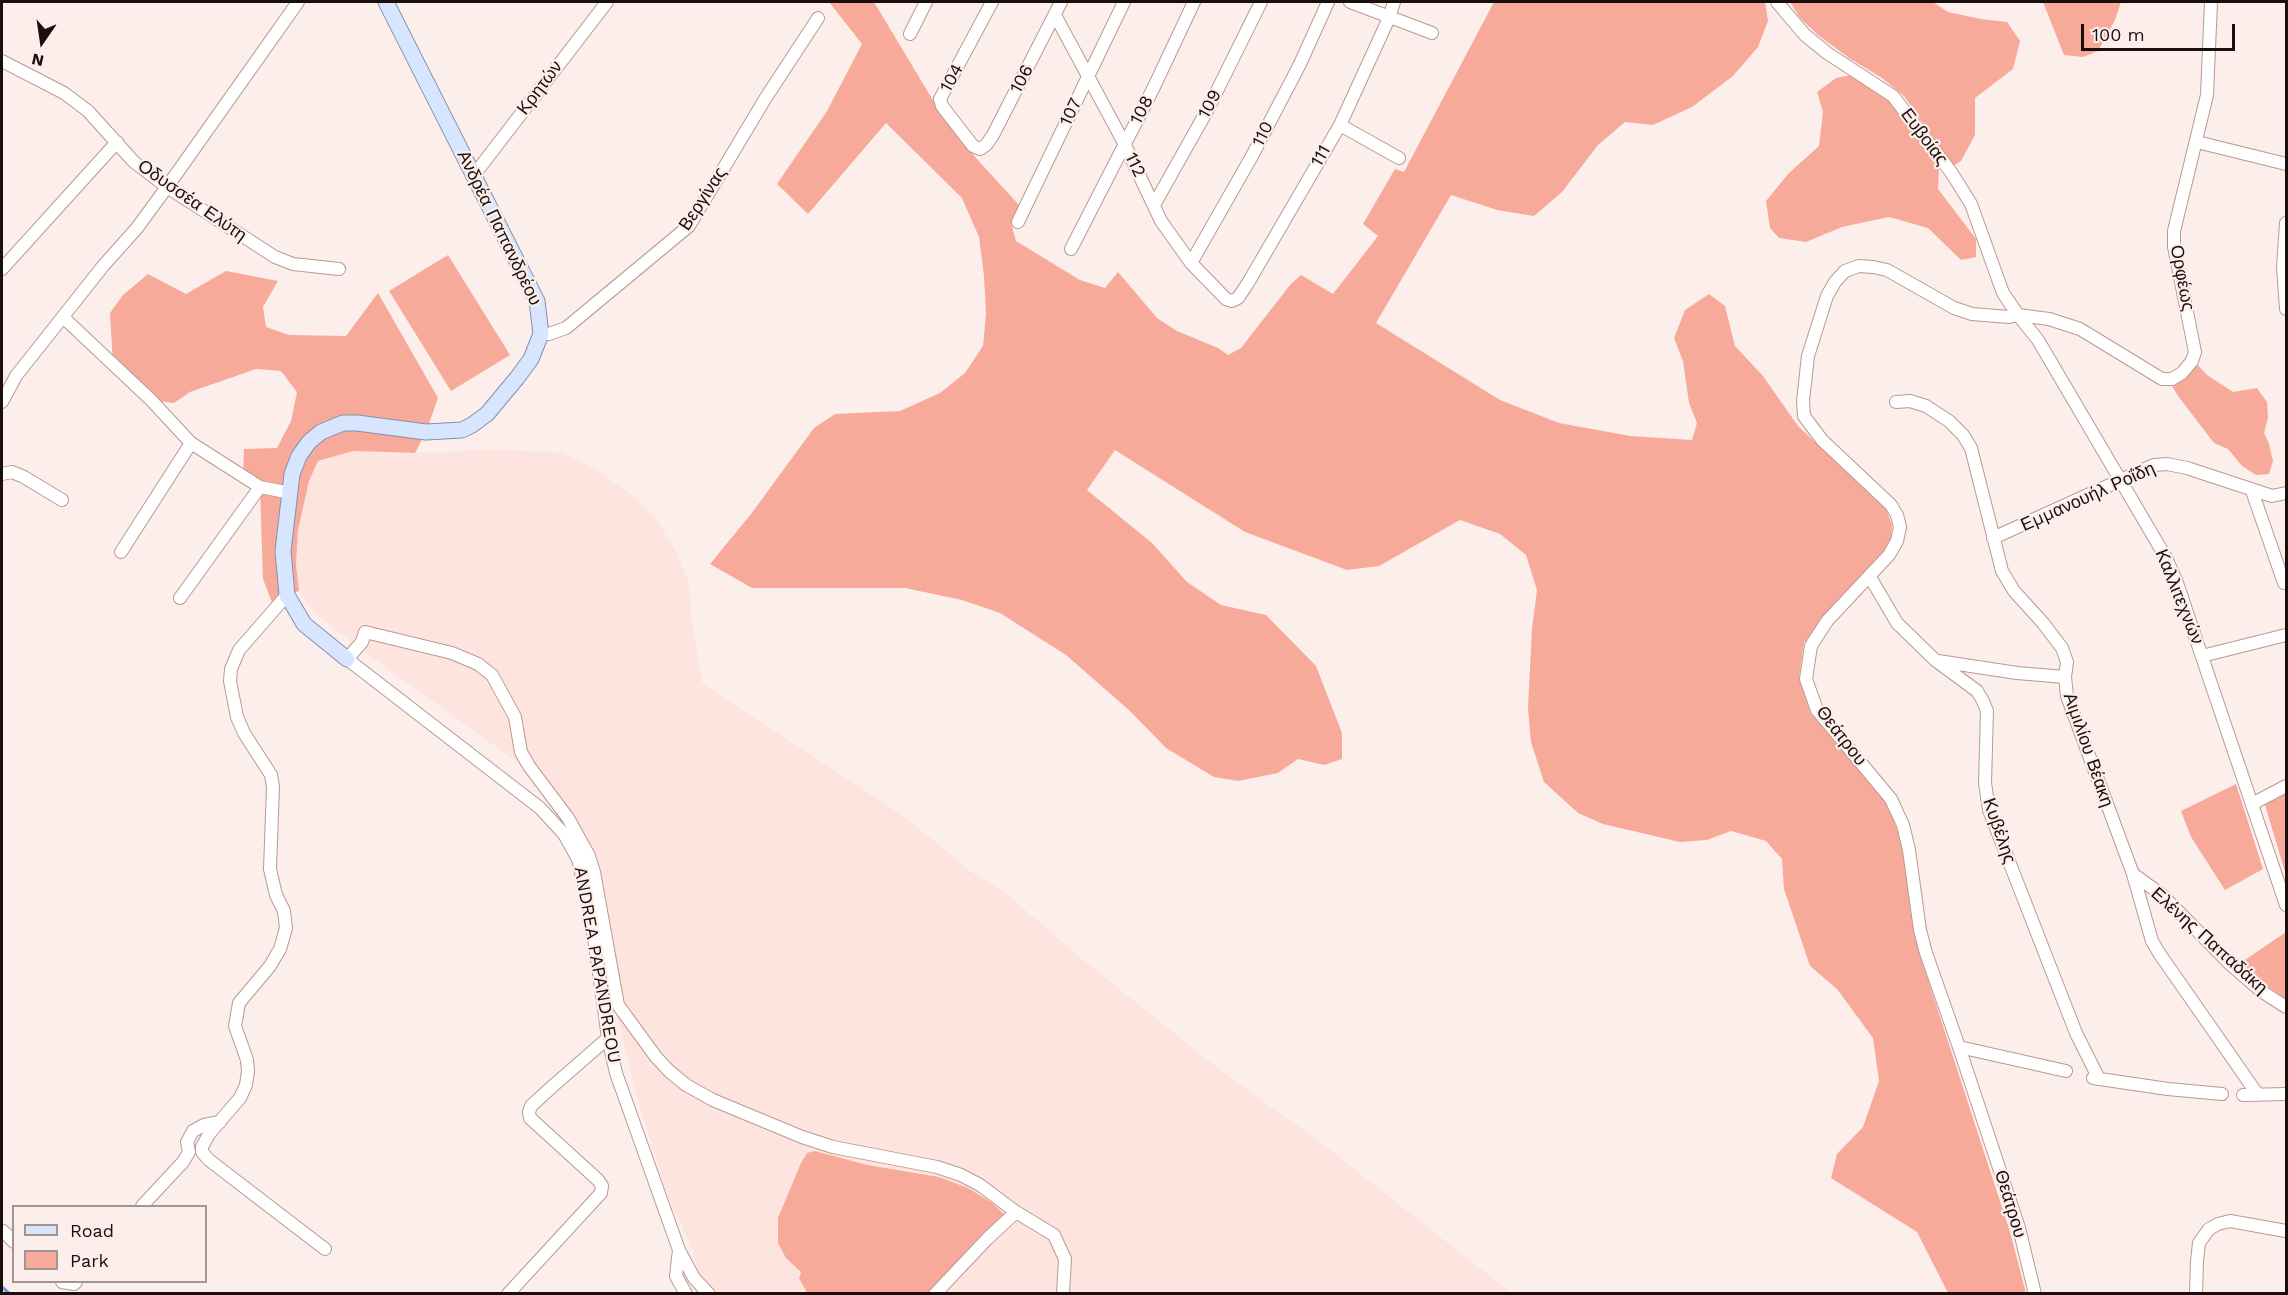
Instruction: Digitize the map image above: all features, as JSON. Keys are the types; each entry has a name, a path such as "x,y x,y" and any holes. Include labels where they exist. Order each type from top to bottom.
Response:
{"main road":[{"name":"Ανδρέα Παπανδρέου","path":"386,2 537,301 541,334"},
{"path":"347,659 304,624 287,595 283,551 292,474 299,456 309,442 330,427 343,423 426,432 462,430 472,425 487,414 517,378 531,358 541,334"}],"street":[{"path":"2,402 16,376 103,266 137,228 298,2"},
{"name":"Κρητών","path":"474,175 608,2"},
{"path":"910,34 926,2"},
{"name":"104","path":"976,148 942,106 940,99 992,2"},
{"name":"106","path":"976,148 983,148 993,135 1061,2"},
{"name":"107","path":"1018,222 1125,2"},
{"name":"108","path":"1071,249 1153,89 1194,2"},
{"name":"109","path":"1154,205 1213,99 1261,2"},
{"name":"110","path":"1191,262 1252,156 1300,64 1328,2"},
{"path":"1350,2 1432,33"},
{"name":"111","path":"1232,301 1238,298 1248,283 1340,125 1389,18 1394,2"},
{"name":"Ευβοίας","path":"1777,2 1805,35 1836,59 1893,96 1910,117 1951,172 1971,204 1997,279 2003,293 2018,315"},
{"name":"Ορφέως","path":"2018,315 2049,319 2080,329 2162,379 2172,379 2182,373 2192,361 2194,346 2174,246 2174,231 2197,142 2209,79 2211,2"},
{"name":"112","path":"1055,15 1124,143 1161,221 1191,262 1226,299 1232,301"},
{"name":"Βεργίνας","path":"541,334 549,334 566,328 689,226 765,99 818,18"},
{"name":"Οδυσσέα Ελύτη","path":"2,61 64,93 88,111 135,162 167,187 283,262 339,268"},
{"path":"1340,125 1399,158"},
{"path":"2,269 117,142"},
{"path":"2197,142 2286,165"},
{"path":"2286,223 2283,267 2286,309"},
{"name":"Θεάτρου","path":"2018,315 2009,317 1972,314 1954,308 1887,270 1873,267 1859,266 1845,271 1835,282 1827,296 1808,356 1803,401 1804,416 1822,440 1891,505 1900,527 1897,541 1890,555 1827,621 1811,646 1806,679 1817,710 1891,799 1903,825 1909,850 1920,930 2019,1228 2035,1293"},
{"name":"Καλλιτεχνών","path":"2018,315 2038,340 2165,556 2176,580 2286,905"},
{"path":"64,318 151,400 191,443 260,488 291,493"},
{"name":"Αιμιλίου Βέακη","path":"1896,402 1910,401 1926,406 1949,421 1963,435 1971,448 2002,572 2014,591 2062,648 2067,662 2065,677 2067,696 2133,874 2147,928 2159,953 2258,1095"},
{"path":"121,552 191,443"},
{"name":"Εμμανουήλ Ροΐδη","path":"1993,538 2154,465 2167,464 2187,468 2272,496 2286,493"},
{"path":"2,474 12,472 24,477 62,500"},
{"path":"180,598 260,488"},
{"path":"2252,491 2284,583"},
{"name":"Κυβέλης","path":"1870,577 1897,623 1935,660 1977,691 1983,701 1987,711 1985,783 1989,810 2094,1078 2222,1094"},
{"path":"287,595 239,650 231,669 231,693 237,717 244,733 271,775 273,787 270,869 276,895 284,911 286,928 280,949 270,966 243,997 236,1010 235,1026 248,1071 246,1084 240,1098 209,1134 202,1147 202,1152 209,1160 325,1250"},
{"path":"347,659 362,642 365,632 452,652 478,664 492,675 515,717 521,752 568,818 590,856 618,1005 669,1071 686,1085 713,1100 802,1137 833,1147 937,1167 961,1175 980,1185 1016,1212 1054,1235 1065,1259 1063,1293"},
{"path":"2202,656 2286,635"},
{"name":"ANDREA PAPANDREOU","path":"347,659 540,808 564,834 578,859 586,884 608,1038 626,1107 679,1250 676,1276 686,1293"},
{"path":"1935,660 2017,673 2065,677"},
{"path":"2252,804 2286,786"},
{"name":"Ελένης Παπαδάκη","path":"2133,874 2162,895 2230,964 2261,991 2286,1007"},
{"path":"508,1293 601,1193 602,1186 598,1180 530,1118 529,1112 531,1106 554,1084 608,1038"},
{"path":"1959,1047 2066,1071"},
{"path":"2243,1095 2286,1094"},
{"path":"143,1205 183,1162 189,1152 187,1142 193,1131 204,1125 220,1122"},
{"path":"935,1293 1016,1212"},
{"path":"2196,1293 2199,1243 2209,1229 2230,1221 2286,1231"},
{"path":"679,1250 694,1278 709,1293"}],"shaded area":[{"path":"485,450 562,452 594,468 631,494 657,520 676,551 689,583 692,623 702,683 902,815 973,873 1007,894 1075,953 1216,1067 1324,1145 1511,1293 703,1293 693,1250 667,1194 637,1098 613,999 592,863 565,817 517,762 356,646 315,613 299,591 296,565 298,530 309,481 319,461 353,451 396,454"}],"green space":[{"path":"829,2 874,2 934,102 975,157 1020,206 1011,223 1016,241 1080,280 1105,288 1118,272 1157,318 1177,331 1218,348 1228,355 1241,348 1290,285 1301,275 1333,294 1378,236 1363,224 1395,169 1404,172 1494,2 1765,2 1768,21 1758,47 1733,76 1692,107 1653,125 1625,122 1598,145 1562,192 1534,216 1497,210 1451,195 1376,323 1500,400 1559,423 1630,436 1692,440 1697,423 1689,403 1683,361 1674,338 1685,310 1709,294 1725,306 1735,346 1763,376 1798,426 1886,509 1892,525 1891,539 1886,552 1826,615 1804,643 1799,678 1811,714 1886,801 1904,848 1910,909 1918,949 2010,1232 2026,1293 1948,1293 1917,1232 1831,1178 1837,1154 1863,1127 1879,1081 1873,1038 1837,989 1810,966 1784,889 1782,859 1766,841 1731,831 1707,840 1680,842 1603,824 1578,813 1544,782 1531,742 1528,708 1532,629 1537,590 1526,555 1500,534 1460,520 1379,566 1347,570 1245,532 1115,450 1087,490 1152,543 1187,582 1221,605 1266,615 1316,666 1342,733 1342,759 1324,765 1298,759 1278,773 1238,781 1214,777 1166,748 1130,711 1066,655 1000,613 962,600 905,588 752,588 710,564 751,514 814,428 835,414 900,411 940,393 965,373 983,346 986,314 979,237 962,198 886,123 808,214 777,184 827,111 862,44"},
{"path":"1790,2 1933,2 1948,12 2007,22 2020,41 2013,69 1975,98 1975,135 1961,161 1953,166 1904,96 1882,78 1849,58 1818,35 1800,18"},
{"path":"2043,2 2121,2 2115,20 2098,51 2083,57 2064,55"},
{"path":"1851,75 1888,99 1939,169 1938,189 1976,239 1976,257 1961,260 1928,228 1889,217 1842,227 1806,242 1779,238 1770,228 1766,201 1789,173 1819,146 1823,112 1817,92 1836,78"},
{"path":"448,255 510,355 451,391 389,291"},
{"path":"226,271 278,281 263,307 266,327 289,335 346,336 378,293 438,398 426,432 415,453 353,451 318,461 309,481 298,530 296,565 299,591 287,595 273,605 263,579 260,488 243,476 244,449 277,448 291,421 297,392 281,371 256,369 190,392 174,403 151,400 113,365 110,313 123,295 148,274 186,294"},
{"path":"2196,363 2207,375 2233,392 2257,388 2267,402 2268,418 2264,433 2273,461 2269,474 2256,475 2242,466 2228,449 2214,443 2178,396 2172,386 2185,377"},
{"path":"2236,784 2263,869 2225,890 2191,837 2181,811"},
{"path":"2286,791 2286,875 2265,805"},
{"path":"2286,932 2286,999 2239,964"},
{"path":"815,1151 867,1165 939,1177 968,1188 992,1203 1006,1216 930,1293 805,1293 799,1278 801,1272 786,1258 778,1243 778,1218 801,1163 807,1153"}],"waterway":[{"path":"2,1287 10,1294"}]}
